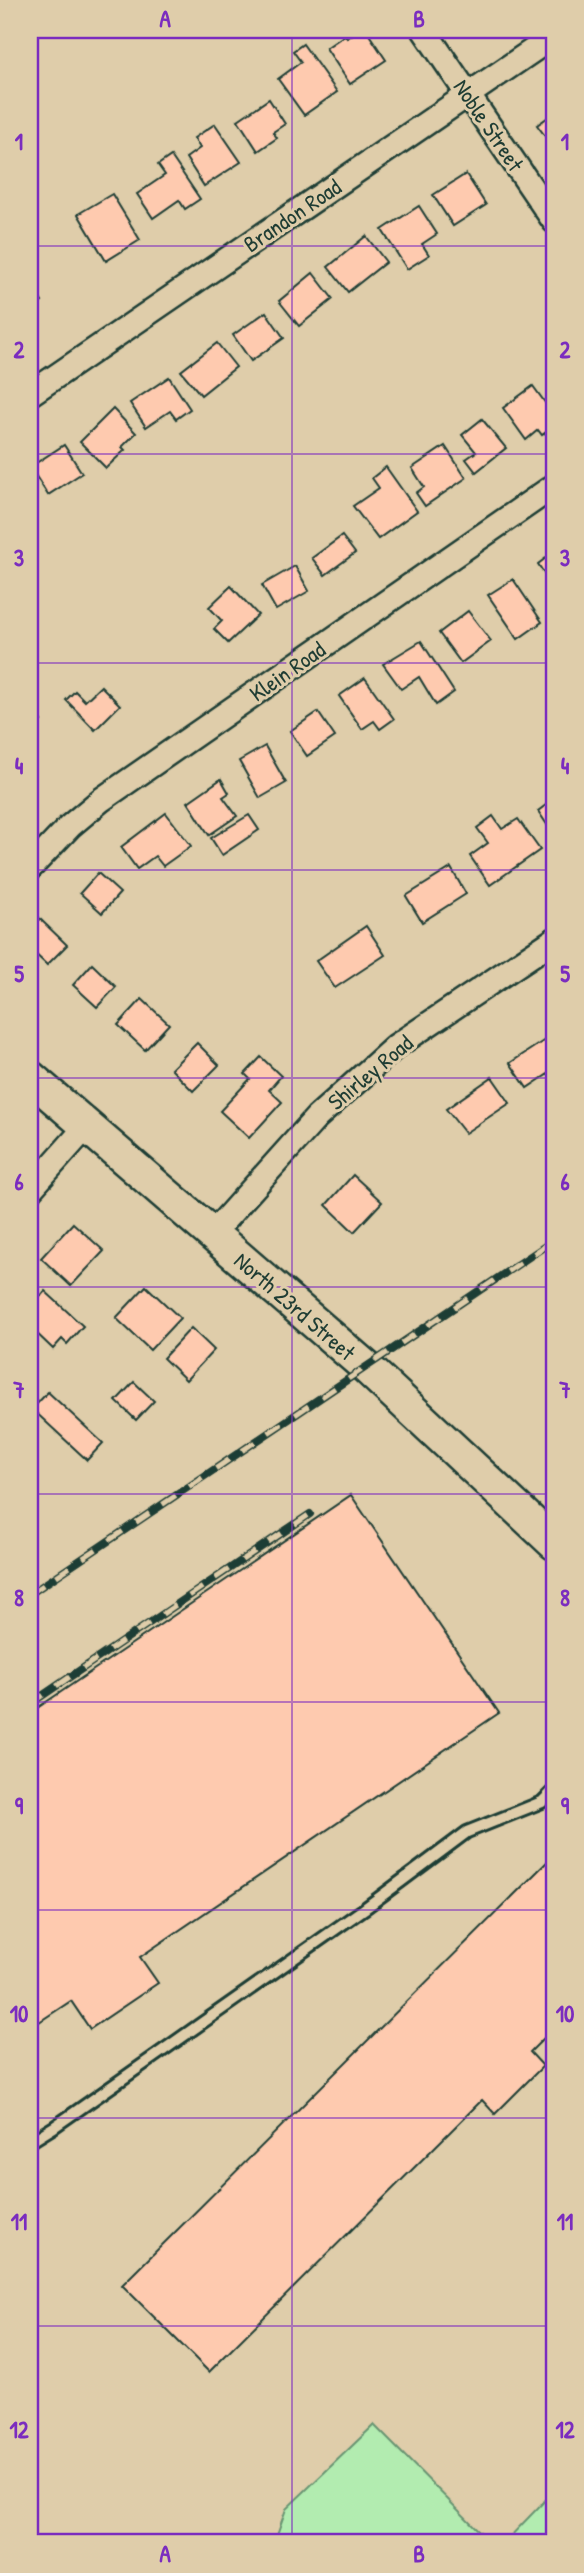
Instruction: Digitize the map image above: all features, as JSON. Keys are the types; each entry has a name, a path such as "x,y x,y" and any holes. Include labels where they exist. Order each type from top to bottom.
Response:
{"main road":[{"name":"North 23rd Street","path":"30,1077 366,1367 554,1543"}],"street":[{"name":"Noble Street","path":"424,30 554,221"},
{"name":"Brandon Road","path":"30,394 554,36"},
{"name":"Klein Road","path":"30,868 70,826 101,800 554,486"},
{"name":"Shirley Road","path":"212,1234 317,1117 396,1046 554,940"},
{"path":"30,1190 86,1127"}],"lane":[{"path":"30,2142 364,1909 467,1832 542,1802 554,1790"}],"green space":[{"path":"374,2425 491,2543 274,2543 286,2509"},
{"path":"554,2491 554,2543 504,2543"}],"building":[{"path":"359,30 366,30 386,60 350,84 326,48 345,35 347,38"},
{"path":"303,44 337,92 304,115 278,79 301,62 293,51"},
{"path":"269,99 285,124 273,132 277,138 258,151 238,120"},
{"path":"554,113 554,148 537,125"},
{"path":"215,124 241,162 204,186 186,158 200,148 194,138"},
{"path":"171,156 200,199 185,209 179,200 153,218 137,194 165,175 158,165"},
{"path":"466,174 486,205 453,226 433,195"},
{"path":"112,194 140,240 106,261 78,214"},
{"path":"419,206 437,234 422,244 429,255 407,269 382,230"},
{"path":"366,236 386,262 348,292 328,267"},
{"path":"313,273 333,299 299,326 279,301"},
{"path":"30,284 42,302 30,311"},
{"path":"266,312 284,338 251,361 233,335"},
{"path":"217,343 236,367 201,395 181,371"},
{"path":"169,377 190,409 176,419 170,411 146,427 130,403"},
{"path":"533,386 554,415 554,426 542,435 538,430 526,440 503,408"},
{"path":"113,409 136,433 122,447 125,450 106,468 80,442"},
{"path":"482,419 506,448 476,472 466,459 476,452 462,435"},
{"path":"64,445 82,473 48,495 30,467"},
{"path":"445,446 466,478 425,506 416,493 424,487 412,468"},
{"path":"386,467 417,511 378,539 353,506 379,488 372,478"},
{"path":"342,536 355,553 325,575 312,558"},
{"path":"554,552 554,586 553,587 538,564"},
{"path":"295,566 309,591 276,610 262,585"},
{"path":"513,579 542,622 518,639 488,595"},
{"path":"231,586 258,615 228,643 214,629 222,621 209,607"},
{"path":"468,611 491,641 461,663 439,633"},
{"path":"421,641 454,692 436,705 419,677 401,689 383,664"},
{"path":"365,678 394,719 380,729 374,721 362,729 339,696"},
{"path":"101,686 120,705 95,730 66,700 75,691 85,701"},
{"path":"30,703 41,721 30,728"},
{"path":"318,712 335,737 307,756 290,731"},
{"path":"265,746 286,783 260,798 239,761"},
{"path":"221,779 229,793 223,797 237,816 209,835 188,802"},
{"path":"554,799 554,835 538,811"},
{"path":"166,813 191,846 163,866 155,856 137,869 121,847"},
{"path":"249,815 259,830 222,855 211,838"},
{"path":"493,816 502,829 518,819 540,850 490,885 470,856 488,843 477,828"},
{"path":"451,868 466,894 422,922 406,896"},
{"path":"98,873 120,893 102,913 80,893"},
{"path":"38,917 67,945 47,965 30,949 30,926"},
{"path":"366,926 385,955 335,988 316,961"},
{"path":"92,964 116,987 97,1007 73,985"},
{"path":"142,999 169,1024 145,1050 118,1025"},
{"path":"554,1034 554,1070 527,1088 510,1063"},
{"path":"197,1043 219,1065 193,1091 171,1069"},
{"path":"261,1057 281,1076 269,1090 282,1102 249,1138 220,1111 250,1079 245,1074"},
{"path":"492,1077 510,1103 465,1133 446,1109"},
{"path":"353,1175 382,1202 354,1232 326,1205"},
{"path":"73,1223 104,1251 71,1286 41,1258"},
{"path":"146,1286 180,1318 150,1350 116,1318"},
{"path":"45,1291 83,1326 67,1344 62,1339 53,1349 30,1327 30,1308"},
{"path":"191,1328 214,1350 186,1380 163,1358"},
{"path":"134,1382 154,1401 136,1420 116,1401"},
{"path":"48,1392 103,1443 87,1460 32,1409"},
{"path":"351,1495 499,1713 140,1957 158,1983 90,2029 71,2001 30,2028 30,1713"},
{"path":"554,1855 554,2028 530,2052 543,2066 495,2114 482,2100 209,2372 122,2285"}],"railway":[{"path":"30,1594 554,1240"},
{"path":"30,1704 310,1514"}]}
